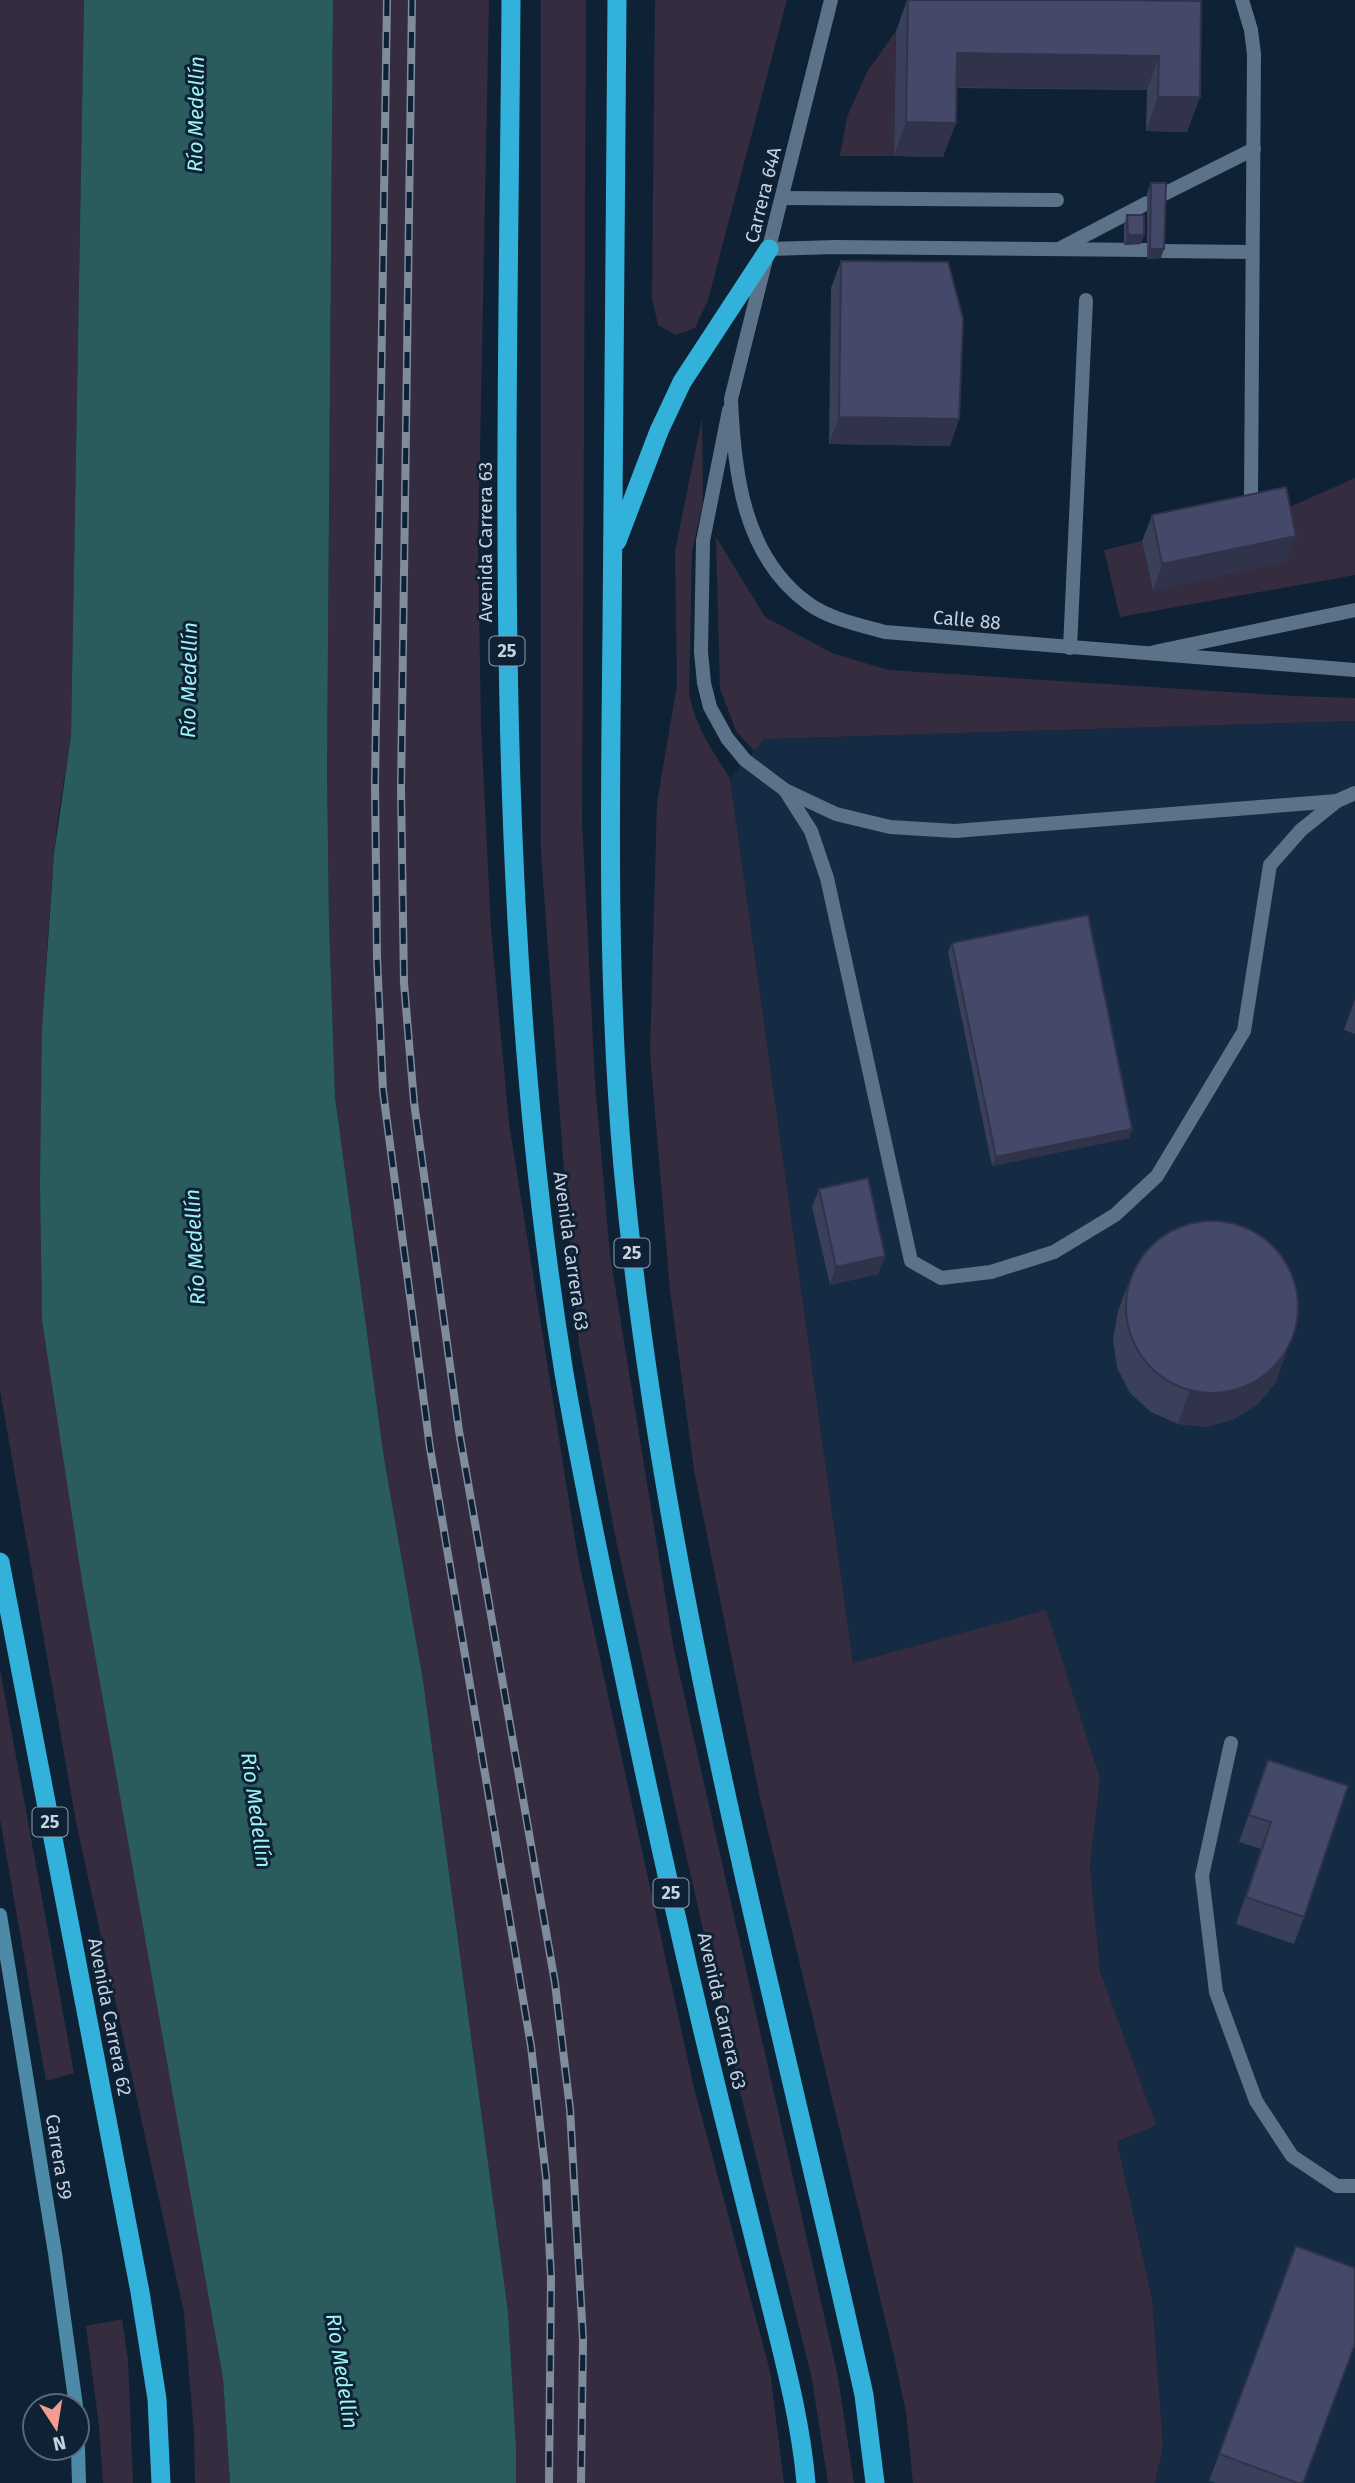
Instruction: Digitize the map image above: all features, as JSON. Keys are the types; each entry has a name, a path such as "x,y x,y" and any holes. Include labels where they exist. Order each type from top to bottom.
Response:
{"highway":[{"name":"Avenida Carrera 63","path":"511,0 507,565 509,778 516,926 543,1227 565,1376 614,1630 659,1842 719,2098 793,2393 806,2483"},
{"name":"25","path":"617,0 610,918 622,1162 649,1392 677,1558 715,1748 864,2395 875,2483"},
{"path":"612,555 659,430 682,382 769,249"},
{"name":"Avenida Carrera 62","path":"0,1562 136,2265 157,2399 161,2483"}],"main road":[{"name":"Carrera 59","path":"0,1915 55,2253 74,2392"},
{"path":"78,2462 79,2483"}],"street":[{"name":"Carrera 64A","path":"732,398 831,0"},
{"path":"1242,0 1251,30 1254,54 1251,498"},
{"path":"1162,195 1254,149"},
{"path":"782,198 1057,200"},
{"path":"1058,250 1147,203"},
{"path":"769,249 836,247 1252,252"},
{"path":"1070,648 1086,300"},
{"path":"732,398 703,541 701,652 704,683 710,707 727,738 745,760 786,790 836,814 890,827 955,831 1337,802"},
{"name":"Calle 88","path":"732,398 733,445 739,485 748,519 763,551 785,581 810,604 847,621 885,632 1355,670"},
{"path":"1142,654 1355,610"},
{"path":"786,790 811,831 827,878 911,1261 941,1278 991,1272 1054,1252 1115,1215 1157,1176 1244,1031 1270,865 1301,830 1337,802 1355,793"},
{"path":"1231,1743 1202,1875 1216,1992 1256,2101 1293,2156 1337,2186 1355,2186"}],"shaded area":[{"path":"0,0 84,0 71,736 55,842 43,1030 42,1320 223,2378 230,2483 195,2483 194,2433 184,2313 77,1827 0,1390"},
{"path":"333,0 489,0 478,550 481,726 491,929 509,1123 578,1558 694,2088 770,2371 784,2483 516,2483 508,2311 423,1680 384,1458 335,1097 327,772"},
{"path":"541,0 586,0 582,822 595,1083 610,1255 674,1650 838,2377 854,2483 828,2483 812,2379 740,2092 677,1815 616,1540 579,1344 541,852"},
{"path":"655,0 787,0 708,300 695,328 676,335 658,325 652,298"},
{"path":"896,31 894,156 840,156 847,117 867,72"},
{"path":"702,418 703,502 692,552 689,693 700,727 730,778 853,1663 1046,1610 1100,1778 1090,1865 1100,1971 1156,2125 1117,2142 1152,2298 1163,2446 1155,2483 913,2483 906,2412 894,2356 760,1798 694,1470 670,1290 650,1053 657,803 677,685 675,551"},
{"path":"1355,478 1355,575 1120,617 1104,550 1142,541 1153,591 1286,562 1276,513"},
{"path":"716,537 765,617 832,653 888,670 1355,698 1355,721 765,739 754,751 736,731 720,688"},
{"path":"1355,721 1355,2483 1155,2483 1163,2446 1152,2298 1117,2142 1155,2124 1100,1971 1090,1865 1100,1778 1046,1611 853,1663 730,778 765,739"},
{"path":"0,1669 74,2073 46,2081 0,1819"},
{"path":"122,2319 128,2360 133,2483 103,2483 99,2426 86,2326"}],"water":[{"name":"Río Medellín","path":"84,0 333,0 327,772 335,1097 384,1458 423,1680 508,2311 516,2483 230,2483 223,2378 83,1587 42,1320 42,1029 54,854 71,736"}],"building":[{"path":"908,0 1201,1 1200,97 1158,97 1159,56 957,53 956,123 906,122"},
{"path":"1151,183 1166,183 1164,249 1150,249"},
{"path":"1127,215 1144,215 1144,235 1128,235"},
{"path":"841,261 948,262 963,319 959,419 839,417"},
{"path":"1286,487 1296,536 1162,564 1152,515"},
{"path":"1088,915 1132,1129 996,1157 952,943"},
{"path":"868,1178 885,1256 836,1267 819,1189"},
{"path":"1212,1221 1245,1228 1272,1247 1291,1274 1298,1307 1291,1340 1272,1367 1245,1386 1212,1393 1179,1386 1152,1367 1133,1340 1126,1307 1133,1274 1152,1247 1179,1228"},
{"path":"1268,1760 1348,1786 1304,1917 1246,1897 1271,1822 1249,1815"},
{"path":"1296,2246 1355,2268 1355,2344 1303,2483 1219,2454"}],"railway":[{"path":"387,0 375,783 377,957 383,1091 430,1448 531,2046 546,2177 551,2278 549,2483"},
{"path":"412,0 401,789 404,983 414,1102 459,1431 555,1983 570,2109 583,2339 581,2483"}]}
